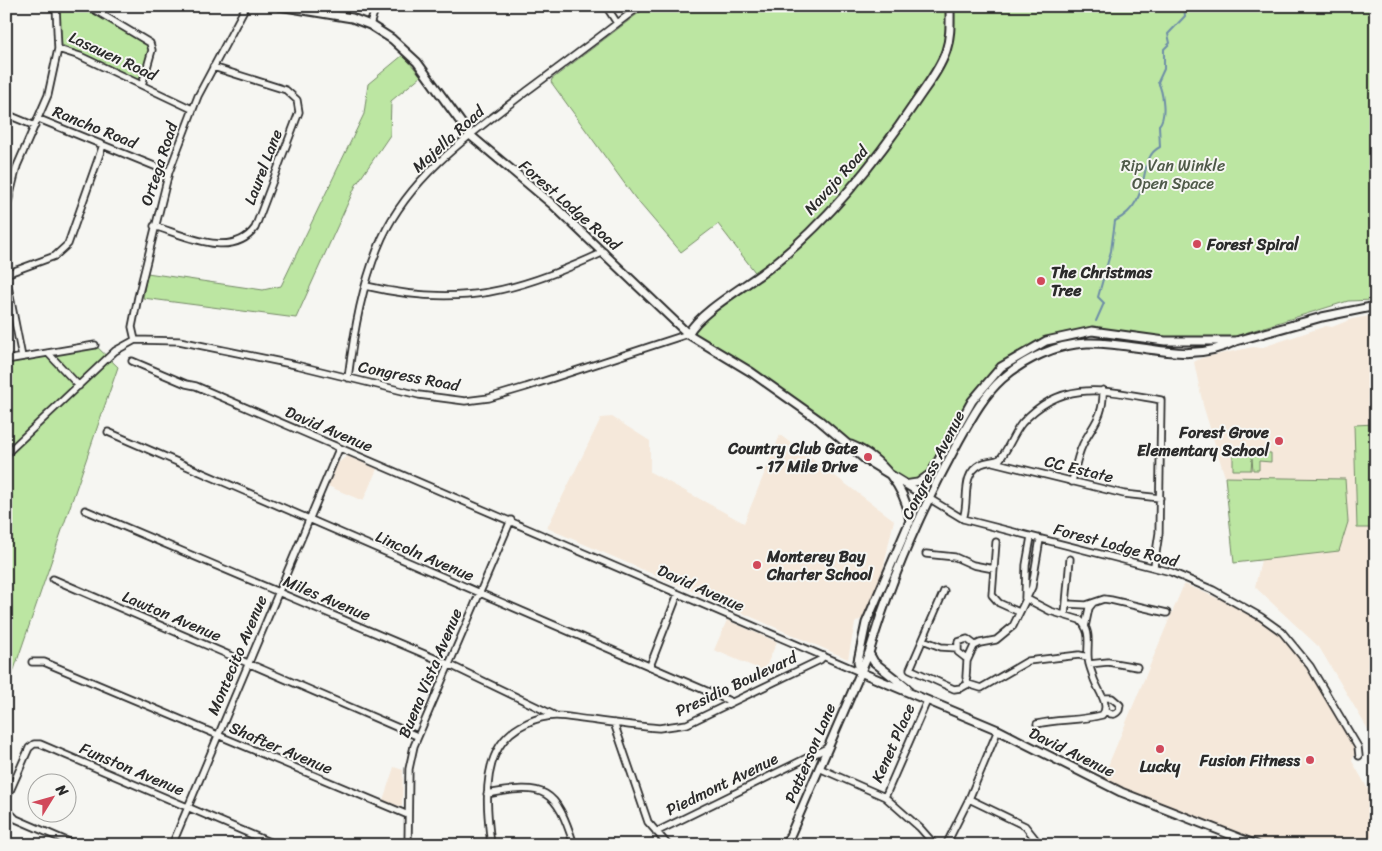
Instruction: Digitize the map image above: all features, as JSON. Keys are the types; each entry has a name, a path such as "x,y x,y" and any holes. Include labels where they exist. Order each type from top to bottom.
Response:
{"street":[{"name":"Lasauen Road","path":"56,6 58,49 80,56 192,109"},
{"path":"88,6 150,43 152,50 142,85"},
{"name":"Ortega Road","path":"135,340 132,327 154,226 169,172 192,109 246,6"},
{"name":"Forest Lodge Road","path":"279,6 352,18 370,25 392,39 417,62 470,135 552,204 688,334 751,372 819,420 866,460 963,519 1154,566 1213,590 1261,617 1282,632 1310,666 1358,747 1359,756"},
{"path":"370,25 376,6"},
{"path":"606,6 617,23"},
{"name":"Majella Road","path":"348,378 356,318 382,237 398,211 422,179 470,135 640,6"},
{"name":"Navajo Road","path":"688,334 692,326 705,315 792,249 834,206 882,150 930,81 946,54 950,33 950,6"},
{"path":"6,211 14,175 39,119 53,76 58,49"},
{"name":"Laurel Lane","path":"154,226 221,244 245,238 254,228 299,112 297,100 286,90 213,68"},
{"name":"Rancho Road","path":"6,114 35,126"},
{"name":"Rancho Road","path":"39,119 169,172"},
{"path":"22,357 6,275 55,256 68,244 103,145"},
{"path":"366,286 416,295 452,297 488,294 532,283 604,252"},
{"name":"Congress Avenue","path":"860,672 858,661 866,623 910,523 976,411 989,392 1017,366 1056,349 1085,343 1105,343 1175,354 1206,351 1322,317 1376,306"},
{"name":"Congress Avenue","path":"860,672 869,653 879,620 925,496 933,468 972,401 1001,367 1039,344 1092,331 1165,341 1236,341"},
{"name":"Congress Road","path":"6,454 120,347 135,340 179,341 296,365 444,400 477,400 526,387 688,334"},
{"path":"6,360 95,345"},
{"path":"48,353 78,386"},
{"name":"David Avenue","path":"132,361 186,384 196,386 339,449 511,520 678,594 998,730 1121,792 1257,845"},
{"path":"1072,482 1078,455 1098,420 1103,400 1103,390"},
{"path":"963,519 967,505 966,485 970,473 979,465 993,462 1004,453 1021,425 1045,403 1075,391 1103,390 1161,400 1159,533 1154,566"},
{"name":"Lincoln Avenue","path":"108,432 478,594 732,702"},
{"name":"Montecito Avenue","path":"172,845 339,449"},
{"name":"CC Estate","path":"993,462 1124,494 1160,498"},
{"path":"905,484 924,479 933,468"},
{"path":"887,473 904,498 910,523"},
{"name":"Miles Avenue","path":"85,510 448,664 556,716"},
{"name":"Buena Vista Avenue","path":"408,845 410,760 448,664 511,520"},
{"path":"1025,598 1026,565 1031,537"},
{"path":"968,684 966,677 968,658 975,645 1000,637 1012,626 1032,587 1040,539"},
{"path":"996,542 991,591 994,599 1018,612"},
{"path":"926,554 955,557 972,565 994,569"},
{"path":"1065,615 1070,558"},
{"name":"Lawton Avenue","path":"53,580 418,736"},
{"path":"944,591 910,669 954,688 961,688 968,684 984,687 1012,668 1028,661 1079,655 1088,657"},
{"path":"650,666 678,594"},
{"path":"1025,598 1050,611 1080,620 1086,627"},
{"path":"1067,604 1111,600 1167,613"},
{"path":"1093,603 1086,618 1090,642 1088,657 1095,685 1103,698 1105,710"},
{"path":"968,658 961,656 957,648 958,642 965,638 975,645"},
{"path":"923,640 941,647 957,648"},
{"path":"869,653 874,662 915,695"},
{"name":"Presidio Boulevard","path":"491,845 487,794 494,755 507,734 535,719 556,716 659,728 674,728 820,660 824,656"},
{"name":"Shafter Avenue","path":"32,662 44,662 408,815"},
{"path":"1089,664 1108,662 1138,667"},
{"name":"Patterson Lane","path":"786,845 860,672"},
{"path":"1103,698 1112,698 1120,705 1116,714 1105,710"},
{"name":"Kenet Place","path":"885,797 927,701"},
{"path":"1037,724 1057,719 1079,720 1099,716 1105,710"},
{"path":"614,723 648,822 668,845"},
{"path":"946,845 969,799 998,730"},
{"name":"Funston Avenue","path":"6,800 26,754 32,746 37,744 276,845"},
{"name":"Piedmont Avenue","path":"656,832 827,748"},
{"path":"819,768 885,797 920,828 935,845"},
{"path":"487,794 524,789 545,792 559,805 574,845"},
{"path":"969,799 1025,826 1037,840"},
{"path":"6,809 16,819 76,845"}],"shaded area":[{"path":"1376,315 1376,743 1319,647 1255,587 1261,560 1234,563 1225,477 1203,405 1194,362 1201,358 1253,347 1260,348 1326,326 1332,327 1352,319"},
{"name":"Monterey Bay Charter School","path":"612,417 650,441 650,472 744,523 780,435 894,520 876,601 871,612 855,623 848,659 547,528 601,418"},
{"path":"347,456 377,469 363,501 328,486 338,463"},
{"path":"1184,584 1241,608 1283,636 1313,675 1356,750 1352,761 1368,789 1376,793 1376,845 1271,845 1102,780"},
{"path":"727,620 777,642 764,671 714,650"},
{"path":"394,767 403,770 402,805 399,806 383,800"}],"green space":[{"path":"57,6 83,6 146,42 149,50 142,80 138,80 60,44"},
{"name":"Rip Van Winkle Open Space","path":"648,6 1376,6 1376,300 1348,301 1235,336 1191,341 1102,332 1077,334 1023,352 986,383 928,475 910,484 846,443 819,420 688,334 692,326 758,276 718,224 681,252 635,198 551,82 552,79"},
{"path":"403,55 421,76 391,101 390,135 356,185 296,318 143,298 147,273 263,290 281,286 364,114 368,84"},
{"path":"95,345 118,367 6,693 6,360"},
{"path":"1376,424 1376,528 1357,528 1354,425"},
{"path":"1233,452 1271,453 1271,462 1259,461 1259,470 1253,470 1252,458 1251,470 1233,470"},
{"path":"1225,477 1345,479 1348,522 1339,551 1234,563"}],"waterway":[{"path":"1096,321 1104,303 1098,297 1111,251 1115,221 1127,213 1135,203 1140,192 1148,161 1160,147 1159,125 1164,111 1158,82 1164,69 1164,49 1170,43 1168,34 1185,16 1184,6"}],"place":[{"name":"Forest Spiral","path":"1197,244"},
{"name":"The Christmas Tree","path":"1041,281"},
{"name":"Forest Grove Elementary School","path":"1279,441"},
{"name":"Country Club Gate - 17 Mile Drive","path":"868,457"},
{"name":"Monterey Bay Charter School","path":"757,565"},
{"name":"Lucky","path":"1160,749"},
{"name":"Fusion Fitness","path":"1310,760"}]}
